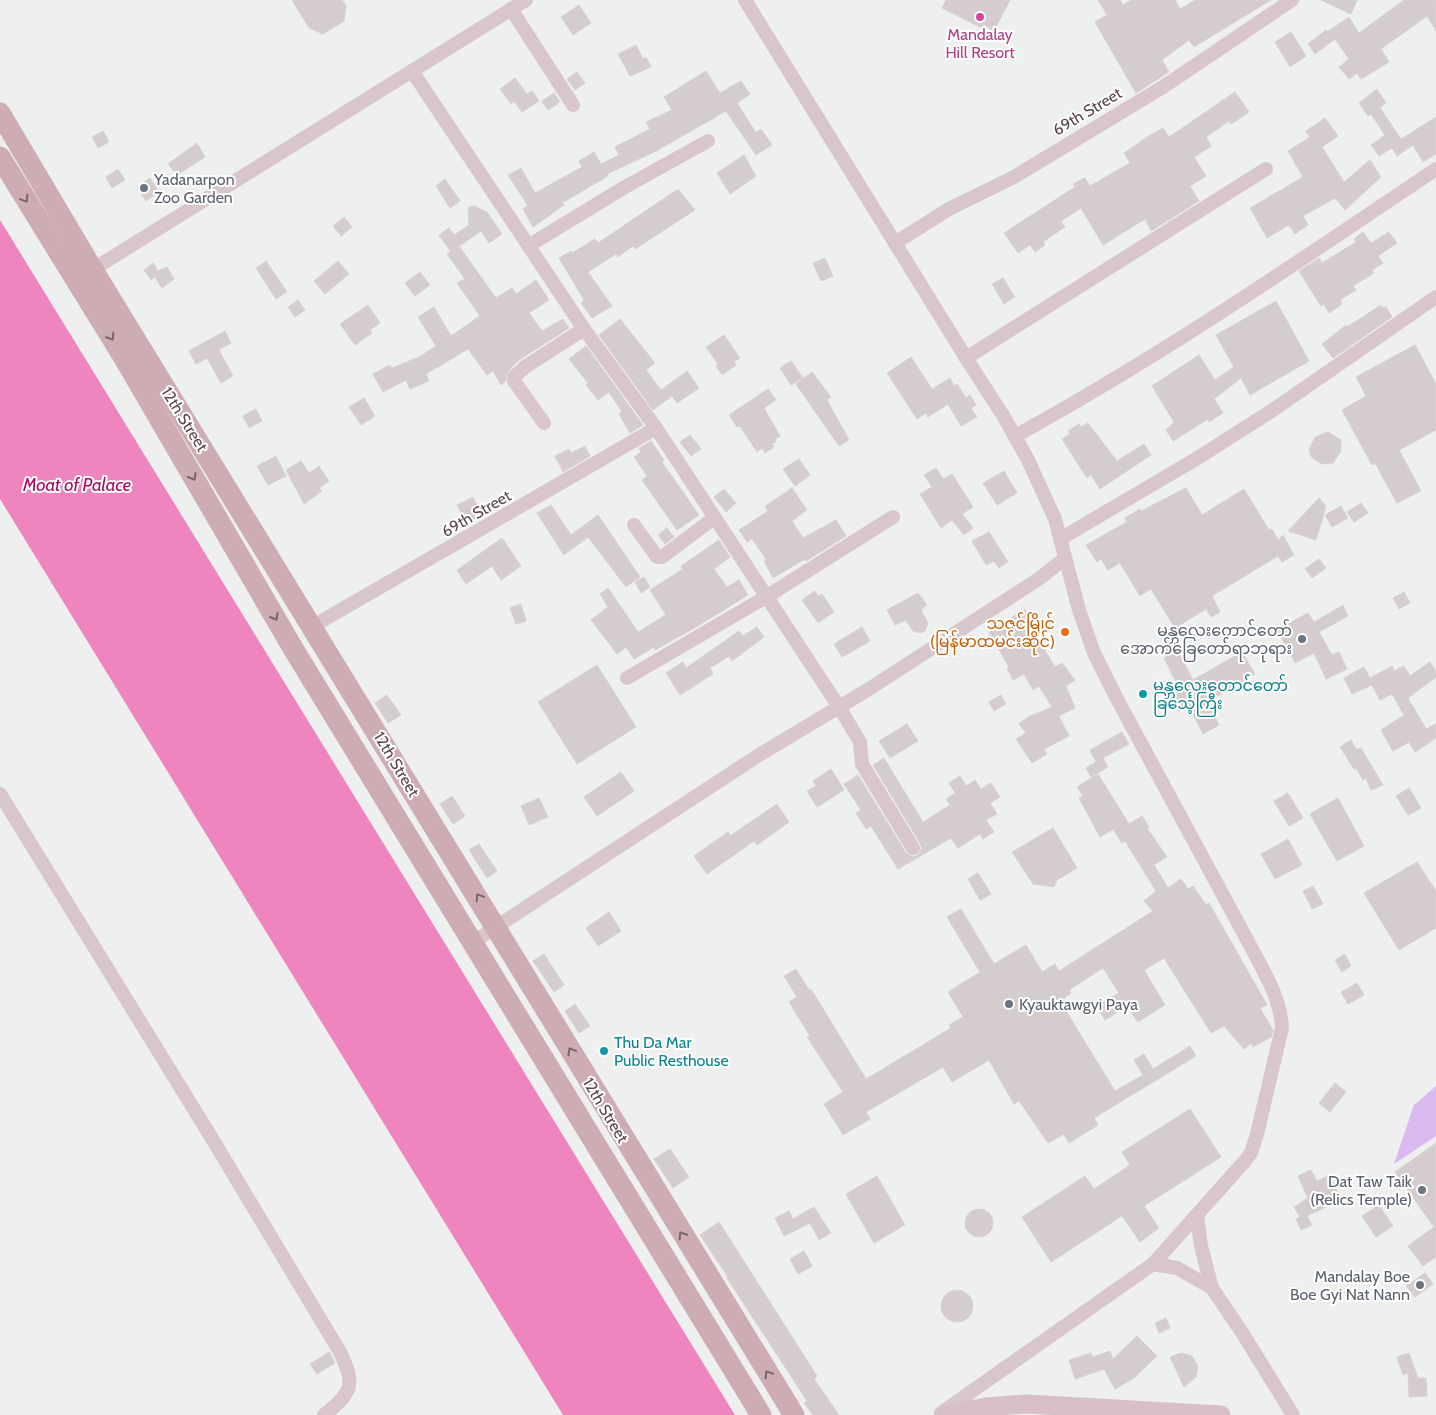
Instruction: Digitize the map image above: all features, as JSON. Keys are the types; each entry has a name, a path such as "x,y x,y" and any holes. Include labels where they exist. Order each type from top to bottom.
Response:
{"main road":[{"name":"12th Street","path":"0,113 670,1215 794,1415"},
{"name":"12th Street","path":"0,157 124,358 294,650 761,1415"},
{"path":"946,1415 984,1407 1026,1404 1221,1415"}],"street":[{"path":"75,280 94,270 526,0"},
{"path":"745,0 1015,436 1048,501 1079,610 1094,653 1251,947 1269,983 1281,1017 1282,1028 1257,1134 1250,1153 1197,1216 1153,1264 939,1415"},
{"name":"69th Street","path":"895,244 966,200 1014,177 1162,86 1292,0"},
{"path":"511,9 573,105"},
{"path":"412,72 584,329 656,428 839,707 860,742 862,764 913,848"},
{"path":"528,246 625,187 708,141"},
{"path":"966,358 1266,169"},
{"path":"1015,436 1166,348 1276,278 1436,169"},
{"path":"1060,539 1196,459 1273,410 1436,297"},
{"path":"544,423 514,378 525,366 584,329"},
{"name":"69th Street","path":"313,626 656,428"},
{"path":"627,678 766,597 893,517"},
{"path":"634,525 653,552 657,556 662,557 714,518"},
{"path":"473,942 759,755 839,707 1018,592 1064,559"},
{"path":"0,794 216,1145 340,1352 348,1368 350,1386 347,1396 324,1415"},
{"path":"1197,1216 1201,1246 1212,1288 1244,1334 1293,1415"},
{"path":"1153,1264 1177,1268 1212,1288"}],"shaded area":[{"path":"1436,1086 1436,1136 1394,1164 1414,1105"}],"water":[{"name":"Moat of Palace","path":"0,220 735,1415 563,1415 0,499"}],"building":[{"path":"292,0 342,0 346,6 344,21 323,34 309,28"},
{"name":"Mandalay Hill Resort","path":"946,0 1010,0 994,31 984,25 982,28 942,8"},
{"path":"1098,0 1120,0 1123,5 1131,0 1175,0 1180,9 1195,0 1271,0 1194,47 1189,40 1162,60 1169,72 1136,93 1095,22 1107,15"},
{"path":"1321,0 1357,0 1351,14"},
{"path":"1404,0 1436,0 1436,31 1427,16 1381,49 1389,62 1361,79 1357,73 1349,79 1339,67 1349,59 1335,39 1315,54 1308,44 1326,30 1327,32 1349,17 1359,33"},
{"path":"579,5 591,23 573,35 561,17"},
{"path":"1291,32 1306,56 1290,67 1275,42"},
{"path":"636,45 643,59 646,57 651,67 630,76 618,54"},
{"path":"706,71 720,93 741,81 750,94 737,103 756,133 761,129 772,145 756,155 726,111 656,151 607,174 608,176 562,203 564,205 533,227 523,209 528,206 508,175 521,168 535,193 582,167 579,161 594,152 601,164 619,155 615,147 650,129 646,122 672,110 664,97"},
{"path":"577,72 585,83 575,90 567,79"},
{"path":"515,78 527,94 532,91 539,101 522,112 514,101 511,104 500,89"},
{"path":"1377,89 1386,103 1380,108 1401,139 1436,117 1436,154 1423,162 1413,145 1397,156 1392,148 1379,156 1371,145 1385,135 1371,114 1368,116 1359,103"},
{"path":"1235,92 1249,112 1231,124 1229,121 1206,137 1211,146 1194,157 1206,176 1190,186 1199,201 1151,231 1145,219 1103,245 1081,208 1061,221 1065,227 1043,242 1045,245 1035,252 1030,245 1018,253 1004,233 1075,187 1073,184 1085,178 1090,186 1130,163 1124,153 1149,136 1163,128 1169,137"},
{"path":"554,93 560,102 548,110 542,101"},
{"path":"1325,118 1338,136 1322,147 1344,182 1370,160 1381,177 1345,210 1335,198 1303,216 1308,225 1295,234 1289,225 1267,238 1250,208 1303,177 1288,151 1310,137 1306,131"},
{"path":"103,131 109,142 98,148 92,137"},
{"path":"197,143 205,157 177,175 168,164"},
{"path":"744,155 756,176 730,194 717,173"},
{"path":"118,169 125,180 112,188 106,177"},
{"path":"150,178 159,192 146,201 137,187"},
{"path":"445,179 460,201 450,208 436,186"},
{"path":"678,189 695,210 635,249 633,246 618,257 616,254 588,272 612,306 592,318 581,303 584,300 559,258 571,251 572,253 595,239 598,243"},
{"path":"474,206 487,212 502,234 489,243 481,231 451,252 439,235 449,228 454,235 469,225 468,208"},
{"path":"344,217 352,227 341,236 333,226"},
{"path":"1363,232 1371,243 1389,232 1397,243 1378,256 1383,263 1372,270 1374,273 1353,286 1356,290 1340,300 1342,304 1329,313 1324,304 1321,306 1299,271 1319,258 1322,263 1356,242 1354,239"},
{"path":"459,246 496,298 512,288 516,294 536,280 549,300 529,313 542,331 563,319 569,328 519,360 509,370 505,382 501,385 493,371 487,375 468,349 426,374 429,381 410,389 406,380 383,392 373,374 390,365 392,368 419,357 436,346 418,317 434,307 451,336 480,316 457,283 465,279 447,254"},
{"path":"825,258 833,276 821,281 813,263"},
{"path":"266,261 287,292 276,299 256,268"},
{"path":"338,261 349,274 325,294 314,281"},
{"path":"153,263 158,271 167,267 174,279 162,288 155,277 151,280 144,270"},
{"path":"420,272 430,285 415,296 405,283"},
{"path":"1003,278 1015,297 1004,304 992,284"},
{"path":"298,300 305,310 295,317 288,307"},
{"path":"1276,301 1309,361 1250,395 1241,378 1214,399 1223,413 1209,422 1208,419 1173,441 1166,430 1174,422 1152,386 1199,355 1215,380 1234,367 1216,335"},
{"path":"368,305 380,323 370,330 372,333 355,345 340,324"},
{"path":"1381,305 1383,308 1386,307 1392,317 1333,358 1322,344 1346,325 1347,327"},
{"path":"620,319 655,363 646,370 661,390 687,371 699,388 677,403 672,396 653,410 599,335"},
{"path":"225,331 231,343 220,349 220,352 233,376 221,383 207,358 196,364 189,351"},
{"path":"724,335 740,358 734,362 736,365 722,375 716,366 718,364 706,347"},
{"path":"1415,345 1436,384 1436,430 1399,450 1421,491 1397,503 1375,463 1372,465 1342,410 1366,396 1356,377"},
{"path":"586,346 643,425 630,433 619,414 622,412 609,392 598,400 586,385 588,383 569,359"},
{"path":"911,357 932,389 950,378 954,386 957,384 966,398 970,395 976,405 971,408 977,417 961,426 948,404 928,417 926,413 917,419 887,373"},
{"path":"791,361 803,378 791,385 780,368"},
{"path":"812,372 831,397 827,400 849,440 839,446 796,384"},
{"path":"768,389 776,400 764,408 780,436 772,444 774,447 765,453 762,448 757,452 740,426 737,427 729,415"},
{"path":"364,398 375,416 361,425 349,407"},
{"path":"256,409 262,421 249,428 243,416"},
{"path":"1088,423 1117,461 1144,444 1151,455 1100,489 1091,475 1087,478 1062,439 1070,434 1068,431 1079,424 1081,427"},
{"path":"1328,432 1341,440 1341,451 1333,463 1322,464 1312,458 1309,450 1315,437"},
{"path":"690,435 701,449 691,456 680,442"},
{"path":"651,441 664,460 662,462 699,515 677,530 642,480 647,476 634,457 641,452 639,448"},
{"path":"585,446 590,456 563,472 555,456 569,449 571,453"},
{"path":"276,456 286,476 268,485 257,466"},
{"path":"799,459 810,475 795,486 783,469"},
{"path":"301,461 309,473 319,466 329,481 319,488 322,491 304,504 286,470"},
{"path":"936,468 943,479 952,474 973,507 962,514 973,528 964,535 952,520 941,528 920,494 932,487 924,475"},
{"path":"1004,471 1017,493 997,505 983,483"},
{"path":"792,488 807,510 792,521 803,538 836,520 846,536 806,561 805,559 773,578 764,561 766,559 752,539 747,542 739,530 768,511 765,506"},
{"path":"1186,488 1202,515 1244,489 1269,530 1272,529 1278,540 1283,535 1294,555 1282,562 1278,556 1212,596 1220,612 1211,617 1206,609 1175,628 1151,589 1140,596 1120,563 1108,570 1101,559 1097,562 1086,545 1127,522 1125,518 1140,509 1141,511"},
{"path":"724,489 736,503 726,512 714,497"},
{"path":"473,497 482,515 466,523 457,505"},
{"path":"1319,498 1326,506 1316,540 1288,531"},
{"path":"1361,503 1368,513 1354,522 1347,512"},
{"path":"551,505 571,535 598,515 640,577 626,587 588,537 564,555 537,513"},
{"path":"1341,506 1348,518 1332,527 1325,515"},
{"path":"667,528 674,537 665,544 658,535"},
{"path":"989,532 1008,562 999,568 994,561 986,565 972,541"},
{"path":"502,538 521,566 501,580 492,566 466,584 457,570"},
{"path":"719,540 730,557 714,569 727,587 739,580 748,595 655,650 654,647 634,659 626,647 617,654 591,620 608,607 600,594 608,588 638,632 666,615 650,590 683,569 681,566"},
{"path":"1319,559 1326,568 1312,578 1305,569"},
{"path":"644,577 650,587 641,593 635,582"},
{"path":"815,591 818,596 822,594 834,612 818,623 802,600"},
{"path":"1404,592 1410,603 1399,609 1393,598"},
{"path":"918,593 927,605 921,610 928,623 925,631 921,633 913,631 906,620 895,625 887,610"},
{"path":"521,604 526,621 516,624 510,608"},
{"name":"မန္တ‌လေးတောင်တော် အောက်ခြေတော်ရာဘုရား‌","path":"1343,605 1348,616 1319,632 1332,655 1339,652 1347,669 1326,679 1314,653 1295,663 1277,630 1308,613 1314,622"},
{"path":"1025,609 1037,631 1034,633 1055,667 1062,663 1075,680 1066,686 1075,708 1059,716 1069,736 1044,749 1047,754 1032,763 1016,739 1026,733 1019,724 1028,717 1052,707 1039,686 1033,690 1024,674 1013,680 1007,668 1009,667 989,632"},
{"path":"757,627 764,637 732,661 729,656 710,668 713,674 680,695 666,673 683,662 686,668 739,631 743,636"},
{"path":"862,627 870,641 842,657 834,644"},
{"path":"1172,639 1193,680 1242,652 1255,674 1207,702 1219,725 1203,734 1189,706 1178,711 1169,694 1179,688 1164,658 1167,656 1161,645"},
{"path":"1430,662 1436,671 1436,677 1408,698 1426,729 1436,724 1436,738 1415,752 1409,742 1393,751 1381,730 1404,715 1392,694 1380,700 1372,685 1352,694 1344,678 1364,667 1370,678 1392,666 1394,671 1404,666 1410,676"},
{"path":"597,665 636,727 577,764 538,702"},
{"path":"387,695 401,715 388,723 375,703"},
{"path":"1001,695 1006,704 994,711 989,702"},
{"path":"907,724 918,741 890,758 879,741"},
{"path":"1122,732 1129,744 1103,758 1108,767 1091,777 1086,768 1096,762 1090,750"},
{"path":"1351,740 1356,749 1361,748 1383,785 1371,790 1366,778 1363,780 1356,768 1354,769 1340,747"},
{"path":"884,758 923,822 950,805 946,799 955,793 949,783 960,776 966,786 975,780 981,789 991,783 1000,797 990,803 997,814 986,820 994,832 983,839 980,834 958,848 951,838 898,869 871,826 866,829 856,813 861,810 844,784 858,775 906,853 913,857 918,855 922,848 920,843 873,765"},
{"path":"831,769 844,790 817,807 807,791 816,786 813,781"},
{"path":"621,772 634,791 597,816 584,797"},
{"path":"1098,774 1129,824 1142,816 1149,827 1147,828 1167,857 1154,865 1168,888 1181,879 1188,889 1193,886 1206,905 1209,903 1267,1005 1260,1008 1273,1030 1271,1037 1253,1047 1251,1043 1244,1049 1224,1026 1211,1033 1164,958 1144,970 1165,1005 1138,1022 1127,1006 1105,1020 1097,1006 1119,993 1103,968 1069,990 1071,993 1060,1001 1115,1091 1143,1075 1134,1060 1144,1054 1153,1069 1190,1046 1196,1056 1094,1118 1098,1125 1069,1143 1064,1134 1048,1143 1019,1101 1014,1104 989,1060 952,1082 943,1067 866,1112 870,1119 843,1135 824,1104 843,1092 807,1037 810,1036 789,1002 797,997 784,976 796,969 809,990 811,989 866,1079 951,1028 949,1025 963,1017 948,992 980,972 947,917 961,909 994,964 1026,945 1042,972 1055,964 1059,971 1153,911 1144,901 1156,891 1125,841 1122,843 1113,829 1100,837 1079,798 1083,796 1077,787"},
{"path":"1409,788 1421,808 1408,815 1396,796"},
{"path":"1288,793 1303,818 1289,826 1274,801"},
{"path":"452,796 465,816 453,824 440,804"},
{"path":"539,798 548,817 529,825 521,806"},
{"path":"1338,798 1364,846 1337,861 1310,814"},
{"path":"777,804 789,822 757,845 754,841 707,874 694,856 728,832 730,836"},
{"path":"1053,828 1077,868 1057,880 1054,887 1033,884 1012,852"},
{"path":"1288,839 1302,865 1275,879 1261,854"},
{"path":"479,844 497,871 487,878 469,850"},
{"path":"1417,862 1436,891 1436,928 1399,950 1364,893"},
{"path":"978,873 991,894 980,900 968,879"},
{"path":"1313,886 1323,904 1312,909 1303,891"},
{"path":"609,912 621,931 598,946 586,928"},
{"path":"544,954 564,985 554,992 533,961"},
{"path":"1345,954 1351,966 1342,972 1335,960"},
{"path":"1357,983 1364,995 1348,1004 1341,992"},
{"path":"575,1004 590,1026 579,1033 565,1011"},
{"path":"1335,1083 1346,1092 1330,1112 1319,1103"},
{"path":"1190,1109 1221,1157 1144,1206 1159,1228 1140,1242 1122,1216 1051,1262 1022,1217 1085,1176 1094,1189 1130,1165 1122,1152"},
{"name":"Dat Taw Taik (Relics Temple)","path":"1436,1143 1436,1257 1423,1266 1408,1246 1434,1227 1395,1172"},
{"path":"670,1149 689,1177 673,1188 654,1159"},
{"path":"1311,1170 1317,1181 1330,1175 1341,1200 1307,1216 1312,1225 1301,1230 1296,1219 1300,1217 1294,1207 1308,1198 1298,1176"},
{"path":"877,1176 905,1225 874,1243 846,1194"},
{"path":"1379,1205 1393,1226 1376,1237 1362,1216"},
{"path":"814,1207 831,1233 819,1240 810,1223 784,1236 775,1218 789,1211 793,1219"},
{"path":"979,1209 989,1213 993,1223 989,1233 979,1237 969,1233 965,1223 969,1213"},
{"path":"719,1222 817,1376 814,1379 839,1415 813,1415 804,1403 807,1401 700,1235"},
{"path":"804,1251 812,1266 798,1274 790,1259"},
{"name":"Mandalay Boe Boe Gyi Nat Nann","path":"1425,1273 1433,1284 1415,1297 1406,1286"},
{"path":"957,1290 968,1295 973,1306 968,1317 957,1322 946,1317 941,1306 946,1295"},
{"path":"1166,1318 1170,1328 1159,1333 1155,1323"},
{"path":"1137,1336 1157,1356 1134,1378 1115,1389 1104,1369 1075,1379 1069,1360 1091,1353 1093,1357 1110,1351 1113,1359"},
{"path":"329,1352 335,1363 317,1374 310,1364"},
{"path":"1182,1353 1192,1356 1198,1366 1196,1377 1184,1387 1170,1357"},
{"path":"1409,1353 1418,1378 1426,1378 1427,1396 1409,1397 1408,1373 1403,1375 1397,1357"}],"place":[{"name":"Mandalay Hill Resort","path":"980,17"},
{"name":"Yadanarpon Zoo Garden","path":"144,188"},
{"name":"သဇင်မြိုင် (မြန်မာထမင်းဆိုင်)","path":"1065,632"},
{"name":"မန္တ‌လေးတောင်တော် အောက်ခြေတော်ရာဘုရား‌","path":"1302,639"},
{"name":"မန္တလေးတောင်တော် ‌ခြင်္သေ့ကြီး","path":"1143,694"},
{"name":"Kyauktawgyi Paya","path":"1009,1004"},
{"name":"Thu Da Mar Public Resthouse","path":"604,1051"},
{"name":"Dat Taw Taik (Relics Temple)","path":"1422,1190"},
{"name":"Mandalay Boe Boe Gyi Nat Nann","path":"1420,1285"}]}
